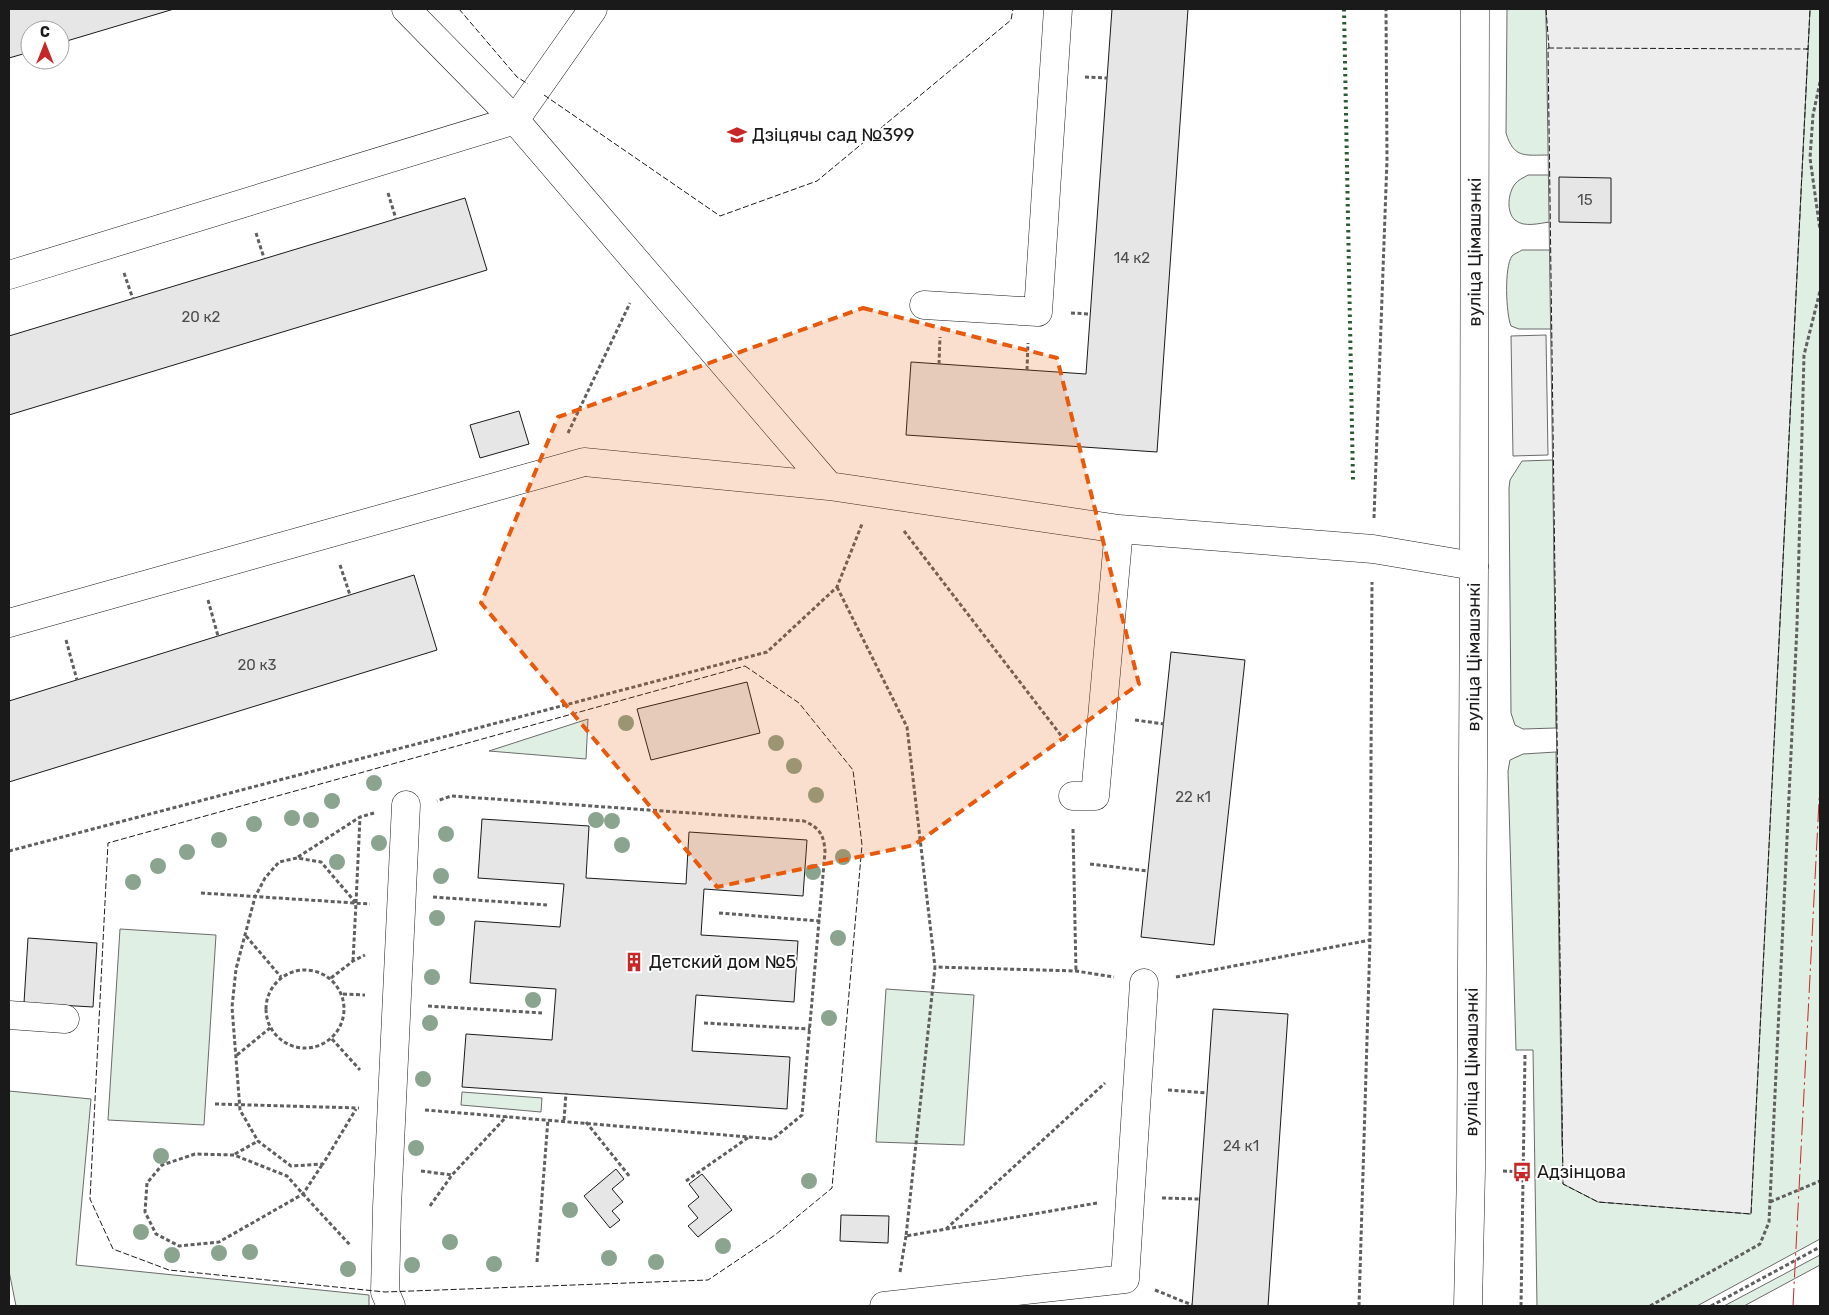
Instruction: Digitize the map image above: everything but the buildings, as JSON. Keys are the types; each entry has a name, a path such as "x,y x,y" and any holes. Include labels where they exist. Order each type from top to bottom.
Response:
{"main road":[{"path":"406,9 515,120 829,486"},
{"path":"9,275 515,120 593,9"},
{"path":"924,304 1038,312 1058,9"},
{"name":"вуліца Цімашэнкі","path":"1468,1306 1471,1160 1475,9"},
{"path":"9,623 584,462 829,486 1119,529 1373,549 1474,566"},
{"path":"1072,796 1095,796 1119,529"},
{"path":"390,1306 385,1292 393,1108 412,901 406,805"},
{"path":"884,1306 1125,1279 1144,983"},
{"path":"9,1015 65,1020"}],"path":[{"path":"1359,1306 1370,940 1373,549 1387,160 1386,9"},
{"path":"1820,82 1812,114 1810,158 1820,230"},
{"path":"549,472 646,272"},
{"path":"1650,1306 1760,1244 1768,1222 1796,636 1804,355 1820,291"},
{"path":"9,851 767,652 837,587 874,492"},
{"path":"874,492 1072,749 1076,971"},
{"path":"837,587 907,727 935,967 906,1236 1131,1198"},
{"path":"57,609 77,680"},
{"path":"215,1104 393,1108 507,1115 773,1138 802,1115 820,922 824,837 816,826 804,821 451,796 435,801"},
{"path":"322,1164 290,1166 258,1141 240,1110 232,1007 236,969 255,897 265,878 279,862 297,858 360,817 406,805"},
{"path":"353,961 360,817"},
{"path":"297,858 322,862 356,904"},
{"path":"1090,864 1148,871"},
{"path":"201,893 356,904 412,901 547,905"},
{"path":"719,913 820,922"},
{"path":"245,935 281,977"},
{"path":"935,967 1076,971 1144,983 1370,940"},
{"path":"306,969 319,971 331,978 343,994 345,1018 332,1039 317,1047 299,1048 282,1041 270,1028 266,1015 266,1001 272,988 281,977 293,971 306,969"},
{"path":"419,1006 542,1013"},
{"path":"704,1022 810,1029"},
{"path":"237,1055 270,1028"},
{"path":"945,1229 1140,1051"},
{"path":"1521,1306 1525,1054"},
{"path":"564,1120 566,1094"},
{"path":"350,1245 303,1194 287,1176 234,1155 195,1154 162,1165 147,1183 145,1212 156,1234 179,1246 219,1242 303,1194 357,1108"},
{"path":"430,1206 452,1175 507,1115"},
{"path":"537,1262 548,1119"},
{"path":"586,1122 630,1177"},
{"path":"686,1181 750,1137"},
{"path":"234,1155 258,1141"},
{"path":"416,1170 452,1175"},
{"path":"1770,1202 1820,1182"},
{"path":"1711,1306 1820,1247"},
{"path":"1125,1279 1192,1304"}],"highlighted area":[{"path":"863,308 1057,358 1139,684 914,845 717,887 481,603 558,417"}],"green space":[{"path":"1507,9 1546,9 1549,155 1521,154 1513,147 1506,133"},
{"path":"1810,9 1820,9 1820,1239 1697,1306 1537,1306 1533,1050 1516,1050 1508,771 1510,760 1523,754 1556,752 1562,1147 1777,680"},
{"path":"1528,175 1549,175 1550,222 1523,224 1512,217 1509,207 1511,192 1516,183"},
{"path":"1522,250 1550,250 1551,329 1519,329 1511,326 1507,301 1509,262 1512,256"},
{"path":"1553,460 1556,728 1523,729 1515,725 1511,713 1509,488 1510,480 1522,461"},
{"path":"588,719 586,759 489,751"},
{"path":"120,929 216,935 204,1125 108,1120"},
{"path":"886,989 974,995 964,1145 876,1142"},
{"path":"9,1091 91,1099 76,1265 369,1295 369,1306 16,1306 9,1271"},
{"path":"462,1092 542,1098 541,1112 461,1105"},
{"path":"1820,1255 1820,1265 1744,1306 1724,1306"}],"shaded area":[{"path":"1546,9 1810,9 1751,1214 1598,1202 1563,1184"},
{"path":"1546,335 1548,455 1513,456 1511,336"}],"hedge":[{"path":"1344,9 1353,481"}],"fence":[{"path":"459,9 517,77 528,84"},
{"path":"544,95 720,216 817,181 1011,20 1013,9"},
{"path":"1546,9 1549,48"},
{"path":"1806,49 1808,49 1810,9"},
{"path":"1548,48 1808,49 1751,1214 1598,1202 1563,1184 1548,48"},
{"path":"745,666 799,703 853,770 862,845 832,1188 775,1235 708,1280 385,1292 169,1270 113,1249 90,1199 108,843 745,666"}],"power":[{"path":"1793,1306 1820,782"}],"place":[{"name":"Дзіцячы сад №399","path":"737,135"},
{"name":"Детский дом №5","path":"634,962"},
{"name":"Адзінцова","path":"1522,1172"}]}
